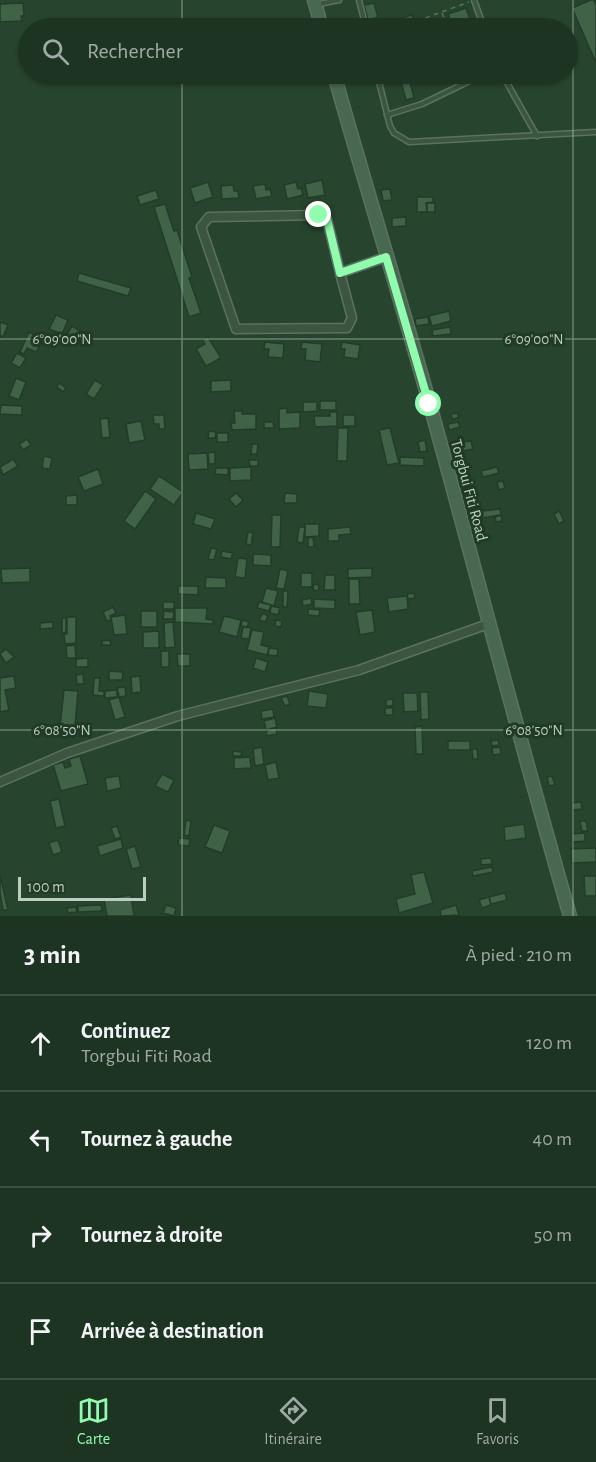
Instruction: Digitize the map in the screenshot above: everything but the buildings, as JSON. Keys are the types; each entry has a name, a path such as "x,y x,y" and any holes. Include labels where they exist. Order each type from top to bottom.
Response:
{"street":[{"path":"315,2 319,18"},
{"name":"Torgbui Fiti Road","path":"337,84 429,404 570,916"},
{"path":"319,215 327,219 340,273 352,318 347,328 236,329 201,227 209,217 319,215"},
{"path":"340,273 386,257"},
{"path":"0,782 67,753 177,716 359,670 488,624"}],"lane":[{"path":"315,2 339,0"},
{"path":"359,0 364,18"},
{"path":"474,0 480,18"},
{"path":"379,84 390,126 394,133 409,142 596,132"},
{"path":"387,115 422,104 463,84"},
{"path":"508,84 537,135"}],"path":[{"path":"425,18 474,0"},
{"path":"442,12 444,18"}],"route":[{"path":"319,215 327,219 340,273 386,257 429,404"}]}
